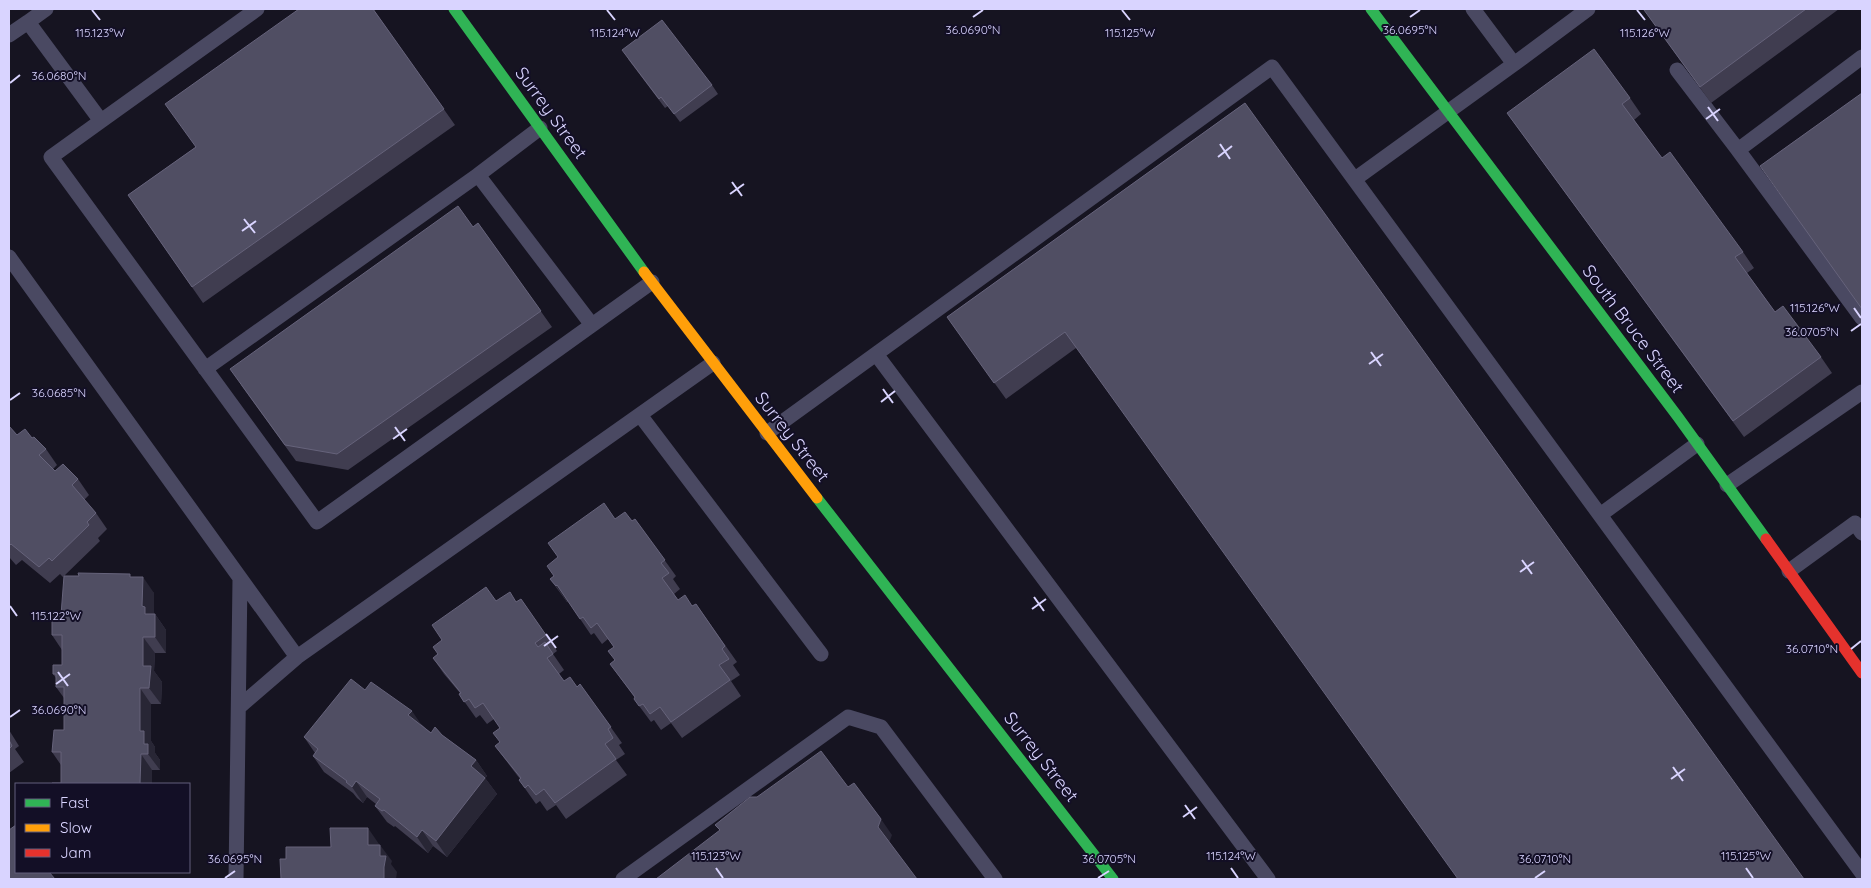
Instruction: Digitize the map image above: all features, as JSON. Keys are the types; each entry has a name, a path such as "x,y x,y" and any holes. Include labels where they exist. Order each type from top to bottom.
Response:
{"street":[{"name":"Surrey Street","path":"454,9 713,363 1113,879"},
{"name":"South Bruce Street","path":"1371,9 1697,444 1862,674"}],"lane":[{"path":"9,35 46,9"},
{"path":"257,9 51,157 317,522 652,282"},
{"path":"1473,9 1514,64"},
{"path":"1355,179 1447,110 1514,64 1588,9"},
{"path":"28,22 101,121"},
{"path":"1738,150 1862,57"},
{"path":"767,433 1272,67 1862,873"},
{"path":"1677,70 1862,318"},
{"path":"205,369 478,175 540,128"},
{"path":"478,175 592,325"},
{"path":"9,257 297,657"},
{"path":"876,354 1268,879"},
{"path":"239,707 297,657 713,363"},
{"path":"1727,485 1862,392"},
{"path":"640,415 821,654"},
{"path":"1600,515 1697,444"},
{"path":"1789,571 1855,523 1862,533"},
{"path":"236,879 240,579"},
{"path":"623,879 848,717 881,727 995,879"}],"building":[{"path":"299,9 373,9 444,109 192,287 128,195 196,147 165,104"},
{"path":"1806,9 1700,87 1644,10"},
{"path":"662,20 712,85 674,114 661,97 659,99 622,50"},
{"path":"1594,49 1630,98 1622,104 1662,158 1670,152 1743,252 1735,257 1775,312 1783,306 1821,357 1733,421 1507,113"},
{"path":"1862,93 1862,309 1760,166"},
{"path":"1245,103 1804,879 1458,879 1065,332 994,383 947,317"},
{"path":"458,206 473,227 478,223 541,311 337,454 285,445 230,369"},
{"path":"9,426 17,435 25,429 32,438 34,437 46,449 39,455 55,471 63,464 78,479 72,485 96,513 87,522 89,525 52,561 49,558 39,567 11,544 9,546"},
{"path":"604,503 615,519 625,512 632,521 635,519 665,560 661,563 669,573 662,578 678,600 685,595 692,606 696,604 725,646 722,649 729,659 719,665 730,680 671,722 660,707 650,714 643,704 639,706 634,699 635,697 610,664 615,660 608,651 614,647 597,623 591,628 583,617 580,619 557,585 550,579 554,576 547,566 558,557 548,543"},
{"path":"78,573 130,574 130,577 143,577 142,606 145,607 145,614 155,614 155,637 143,637 143,666 151,666 149,688 140,688 140,731 144,731 144,744 148,744 148,754 141,754 140,783 61,783 61,752 52,752 54,730 64,730 64,687 56,687 56,674 53,674 53,665 62,665 62,635 52,635 52,615 61,615 64,576 79,576"},
{"path":"486,587 496,601 510,592 516,602 521,599 546,635 535,643 538,647 545,642 553,654 547,658 564,681 570,677 577,687 580,684 611,727 608,729 613,738 605,744 616,759 555,803 544,789 536,795 528,785 525,788 519,780 521,778 495,746 500,742 493,733 500,728 483,703 475,708 469,699 464,702 459,694 461,693 433,658 438,654 433,647 442,640 432,625"},
{"path":"351,679 365,690 371,682 412,711 408,715 431,733 435,727 442,735 476,760 471,766 485,778 436,841 422,830 417,837 384,810 382,811 375,806 380,799 356,781 352,787 347,781 313,756 318,749 304,737"},
{"path":"821,751 848,787 854,783 881,819 878,827 917,879 656,879 720,830 715,825 750,797 757,797"},
{"path":"15,826 15,873 50,873 55,879 9,879 9,830"},
{"path":"330,828 368,828 368,845 380,845 380,856 386,856 384,879 281,879 280,859 286,859 286,847 331,847"}],"traffic: fast":[{"path":"454,9 644,272"},
{"path":"1371,9 1678,417 1766,539"},
{"path":"817,498 1113,879"}],"traffic: slow":[{"path":"644,272 817,498"}],"traffic: jam":[{"path":"1766,539 1862,673"}]}
